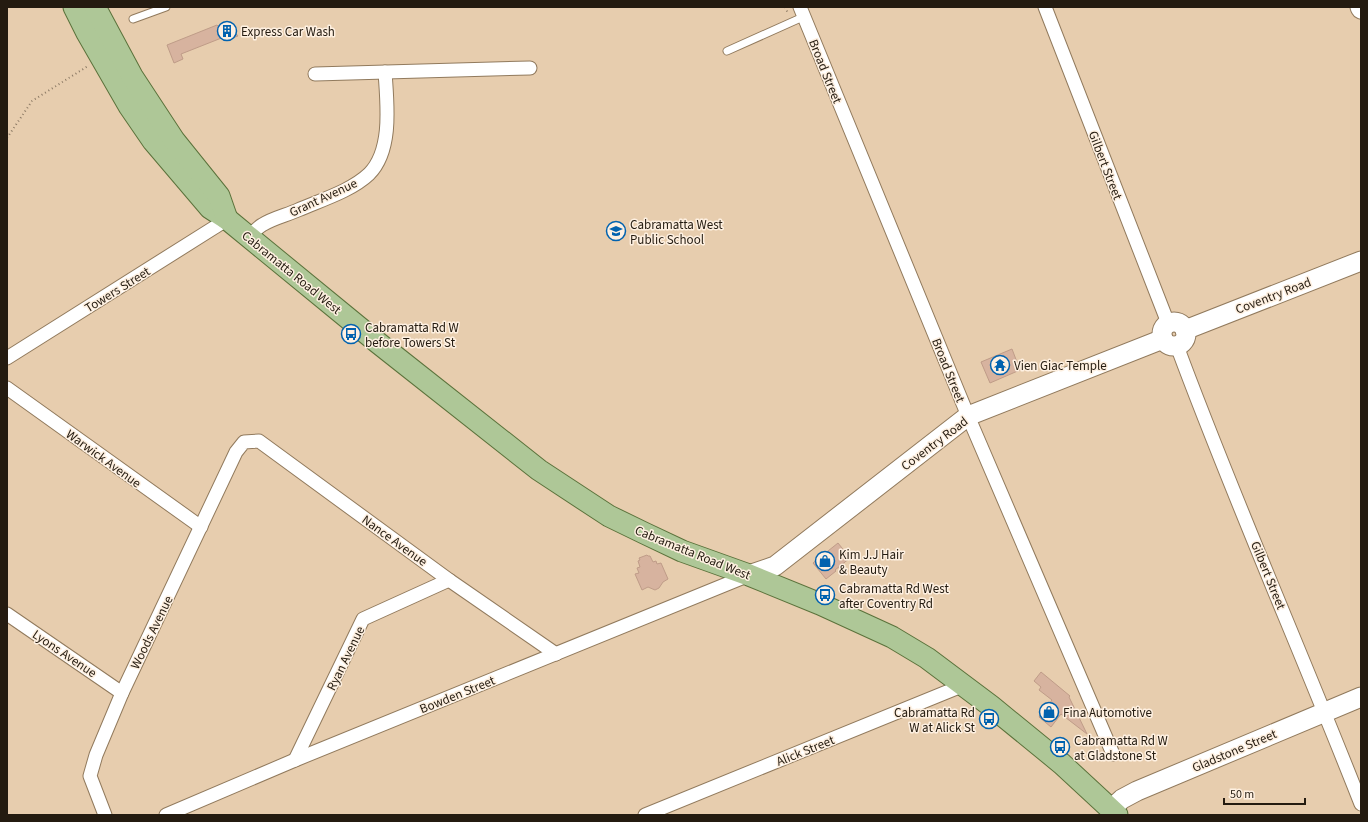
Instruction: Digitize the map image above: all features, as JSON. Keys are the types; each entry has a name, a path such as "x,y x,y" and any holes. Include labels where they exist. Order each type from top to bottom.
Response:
{"main road":[{"name":"Cabramatta Road West","path":"74,7 90,39 129,106 153,140 210,208 227,218 377,342 538,470 609,516 644,533 682,551 749,575 820,604 892,637 928,658 1062,764 1111,813"},
{"name":"Cabramatta Road West","path":"95,7 174,140 219,196 227,218"}],"street":[{"name":"Gilbert Street","path":"1044,7 1203,415 1325,712 1361,804"},
{"name":"Broad Street","path":"802,12 968,416 1113,754"},
{"path":"315,74 530,68"},
{"name":"Grant Avenue","path":"249,237 261,225 338,193 355,184 369,174 380,158 384,143 388,116 385,72"},
{"name":"Towers Street","path":"7,358 227,218"},
{"name":"Coventry Road","path":"749,575 775,566 968,416 1361,261"},
{"name":"Warwick Avenue","path":"7,388 201,527"},
{"name":"Nance Avenue","path":"236,452 244,442 259,441 449,580 556,654"},
{"name":"Woods Avenue","path":"105,815 90,776 96,755 122,692 236,452"},
{"name":"Bowden Street","path":"166,815 295,760 749,575"},
{"name":"Ryan Avenue","path":"295,760 363,619 449,580"},
{"name":"Lyons Avenue","path":"7,614 122,692"},
{"name":"Alick Street","path":"645,815 964,685"},
{"name":"Gladstone Street","path":"1111,813 1122,799 1137,791 1361,697"}],"lane":[{"path":"133,19 166,7"},
{"path":"727,51 802,12"}],"path":[{"path":"7,138 32,101 89,66"}],"building":[{"path":"227,23 238,36 230,39 224,37 181,54 183,59 174,63 167,45 217,25"},
{"name":"Vien Giac Temple","path":"1012,349 1020,370 990,383 981,362"},
{"path":"838,543 850,558 826,579 813,563"},
{"path":"647,555 650,556 653,562 656,561 657,564 661,563 668,579 655,590 648,587 642,590 635,574 639,573 637,568 640,567 638,561 640,560 639,558"},
{"path":"1041,672 1070,696 1069,697 1087,734 1061,714 1051,727 1039,717 1052,700 1039,690 1041,687 1034,681"}],"place":[{"name":"Express Car Wash","path":"227,31"},
{"name":"Cabramatta West Public School","path":"616,231"},
{"name":"Cabramatta Rd W before Towers St","path":"351,334"},
{"name":"Vien Giac Temple","path":"1000,365"},
{"name":"Kim J.J Hair & Beauty","path":"825,561"},
{"name":"Cabramatta Rd West after Coventry Rd","path":"825,595"},
{"name":"Fina Automotive","path":"1049,712"},
{"name":"Cabramatta Rd W at Alick St","path":"989,719"},
{"name":"Cabramatta Rd W at Gladstone St","path":"1060,747"}]}
